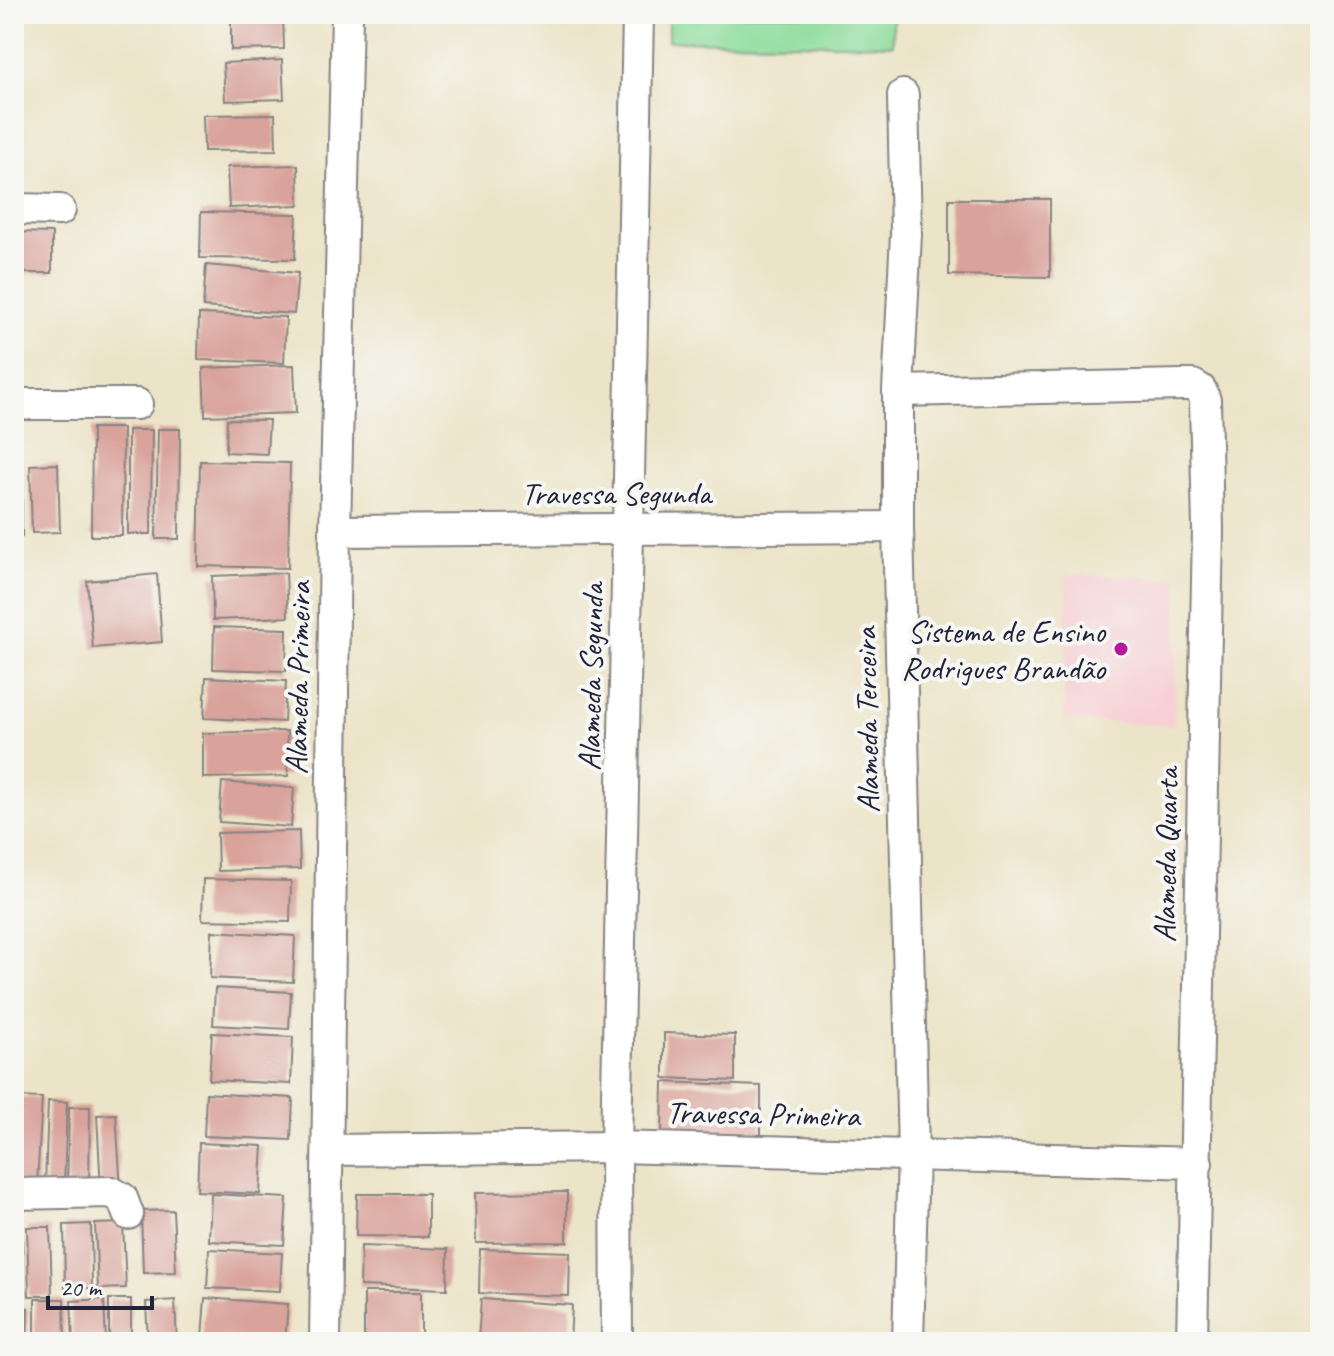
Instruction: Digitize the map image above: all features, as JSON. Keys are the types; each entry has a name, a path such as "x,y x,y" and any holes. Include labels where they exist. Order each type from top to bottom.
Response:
{"street":[{"name":"Alameda Primeira","path":"325,1342 335,531 347,14"},
{"name":"Alameda Segunda","path":"617,1342 616,1147 638,14"},
{"name":"Alameda Terceira","path":"903,95 906,234 898,391 898,527 913,1153 908,1342"},
{"path":"14,209 60,210"},
{"name":"Alameda Quarta","path":"898,391 1193,385 1201,390 1205,400 1208,529 1192,1342"},
{"path":"14,404 137,404"},
{"name":"Travessa Segunda","path":"335,531 898,527"},
{"name":"Travessa Primeira","path":"328,1150 616,1147 1197,1163"},
{"path":"14,1194 111,1192 122,1198 128,1214"}],"shaded area":[{"name":"Sistema de Ensino Rodrigues Brandão","path":"1067,574 1178,578 1174,726 1064,720"}],"green space":[{"path":"668,14 893,14 893,45 668,41"}],"building":[{"path":"231,14 283,14 284,49 231,50"},
{"path":"282,60 284,99 225,101 223,63"},
{"path":"275,114 276,150 204,151 203,115"},
{"path":"298,165 299,205 229,208 227,167"},
{"path":"949,199 1050,199 1050,277 949,275"},
{"path":"201,212 297,214 295,259 200,258"},
{"path":"14,232 52,233 52,273 14,273"},
{"path":"206,265 298,273 294,314 203,307"},
{"path":"199,314 286,317 284,363 198,360"},
{"path":"294,365 296,413 205,416 203,368"},
{"path":"227,419 269,420 267,454 226,452"},
{"path":"92,428 123,428 122,536 91,536"},
{"path":"158,429 180,429 179,539 156,539"},
{"path":"128,430 152,430 151,534 128,534"},
{"path":"200,461 290,463 288,568 198,566"},
{"path":"14,462 22,462 22,536 14,536"},
{"path":"58,464 60,532 32,533 30,465"},
{"path":"286,573 288,617 213,620 212,576"},
{"path":"157,574 162,642 93,648 87,581"},
{"path":"214,627 287,629 286,671 213,669"},
{"path":"206,677 286,681 284,722 204,718"},
{"path":"287,731 288,776 203,778 203,733"},
{"path":"222,782 294,788 291,827 219,822"},
{"path":"299,831 300,869 218,871 217,833"},
{"path":"203,879 291,881 290,922 202,920"},
{"path":"212,931 295,936 293,982 210,978"},
{"path":"215,988 291,992 289,1029 213,1025"},
{"path":"212,1033 293,1037 291,1084 209,1080"},
{"path":"664,1033 735,1035 735,1081 664,1078"},
{"path":"663,1082 761,1086 761,1138 662,1134"},
{"path":"206,1093 293,1098 291,1140 204,1136"},
{"path":"18,1097 42,1098 37,1185 14,1184"},
{"path":"48,1101 67,1102 64,1187 45,1186"},
{"path":"69,1107 90,1107 89,1189 67,1188"},
{"path":"116,1114 121,1189 101,1190 97,1115"},
{"path":"199,1143 263,1146 260,1194 197,1191"},
{"path":"567,1192 567,1242 476,1243 475,1193"},
{"path":"211,1194 287,1198 284,1245 209,1241"},
{"path":"357,1194 428,1194 428,1237 356,1236"},
{"path":"173,1210 176,1272 143,1273 141,1211"},
{"path":"123,1223 126,1288 98,1289 95,1224"},
{"path":"91,1224 92,1288 65,1289 64,1225"},
{"path":"14,1227 22,1228 23,1297 14,1296"},
{"path":"27,1227 50,1227 52,1296 29,1296"},
{"path":"361,1246 448,1249 447,1289 360,1286"},
{"path":"209,1249 282,1253 280,1291 207,1288"},
{"path":"480,1249 570,1252 569,1296 479,1293"},
{"path":"364,1292 421,1292 421,1339 364,1339"},
{"path":"205,1298 288,1304 285,1342 202,1338"},
{"path":"35,1299 64,1299 65,1342 35,1342"},
{"path":"104,1299 106,1342 73,1342 71,1301"},
{"path":"109,1299 131,1299 131,1342 109,1342"},
{"path":"481,1299 572,1305 570,1342 478,1341"},
{"path":"175,1300 177,1342 148,1342 146,1302"},
{"path":"14,1307 28,1308 27,1342 14,1342"}],"waterway":[{"path":"1305,14 1320,48"}],"place":[{"name":"Sistema de Ensino Rodrigues Brandão","path":"1121,649"}]}
